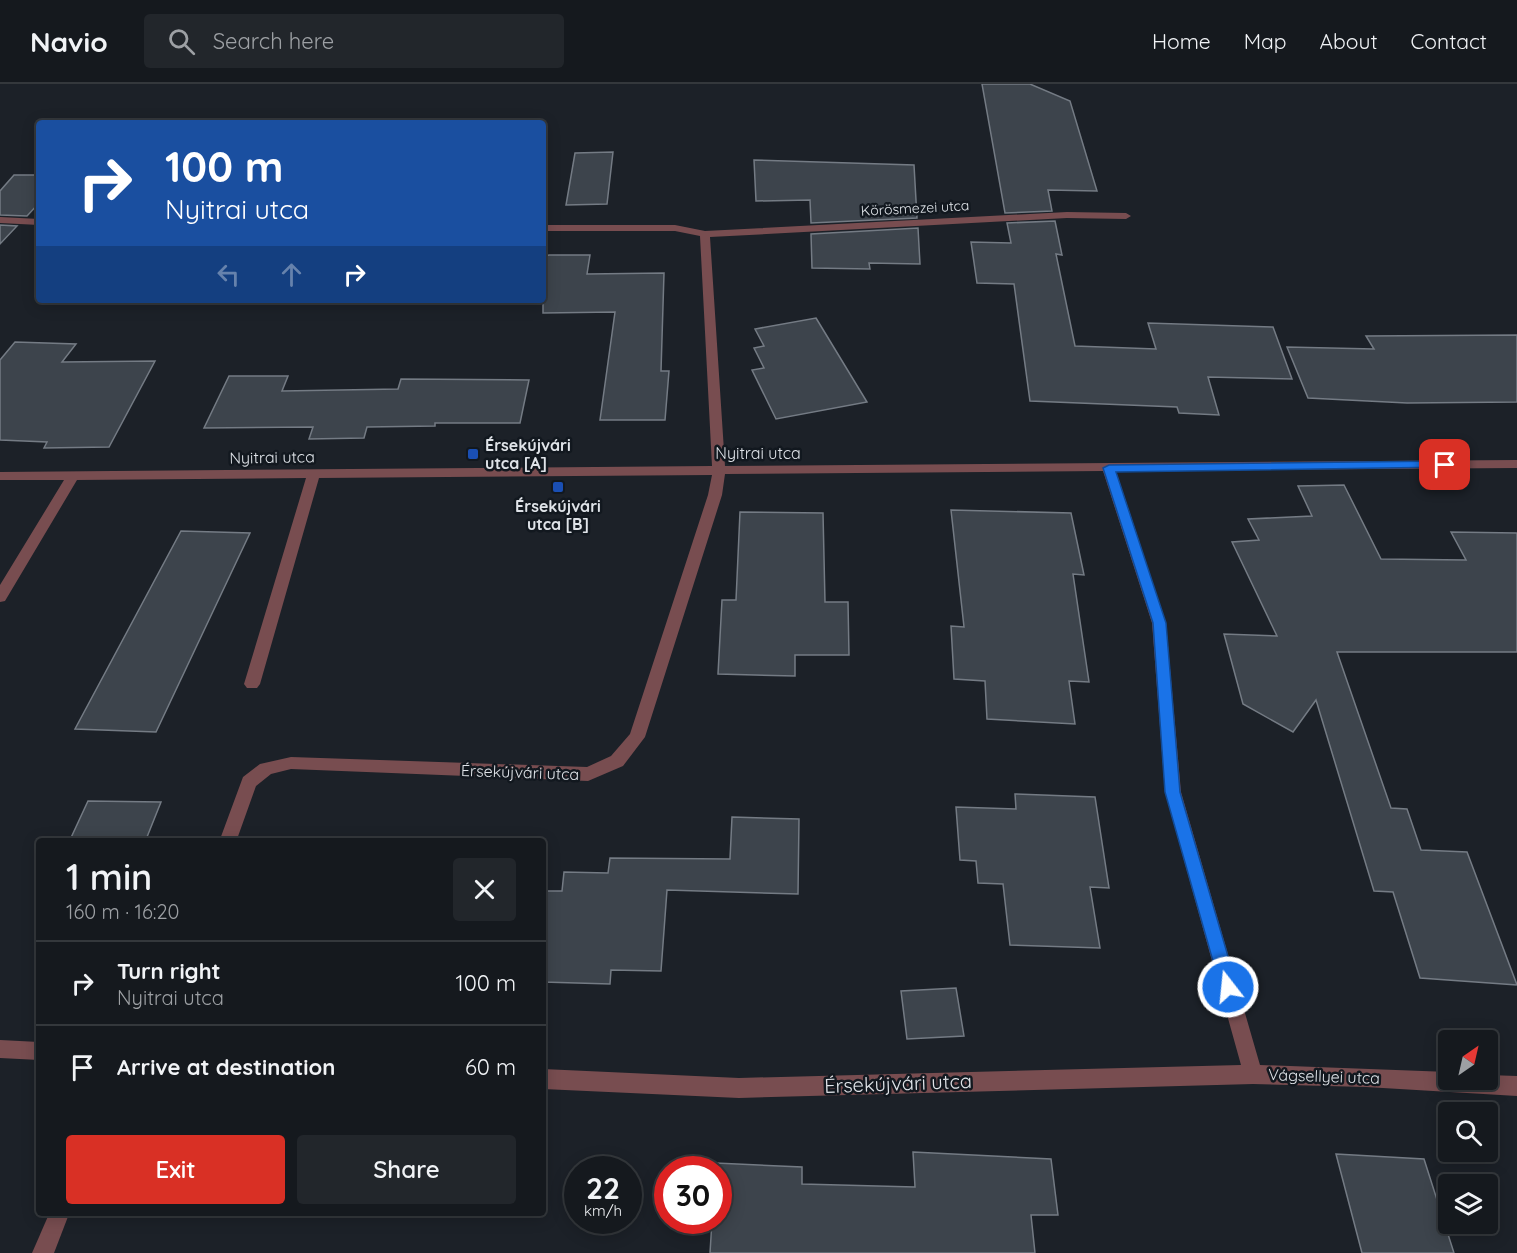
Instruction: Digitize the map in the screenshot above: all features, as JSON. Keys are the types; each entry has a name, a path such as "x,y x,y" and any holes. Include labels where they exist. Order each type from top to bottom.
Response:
{"street":[{"name":"Körösmezei utca","path":"546,228 675,228 705,234 1067,215 1126,216"},
{"path":"0,220 36,222"},
{"path":"705,234 719,470"},
{"name":"Nyitrai utca","path":"0,476 1517,464"},
{"name":"Vágsellyei utca","path":"1109,468 1160,623 1173,792 1253,1074 1366,1077 1517,1086"},
{"name":"Érsekújvári utca","path":"228,838 249,782 266,769 291,764 588,774 617,761 637,737 715,495 719,470"},
{"path":"252,684 314,473"},
{"path":"0,597 73,477"},
{"path":"0,1049 36,1051"},
{"name":"Érsekújvári utca","path":"546,1079 739,1088 1253,1074"},
{"path":"43,1253 58,1216"}],"building":[{"path":"982,84 1030,84 1070,101 1097,191 1048,190 1052,211 1005,213"},
{"path":"613,152 607,204 566,205 575,153"},
{"path":"754,160 914,165 917,218 811,223 810,200 756,201"},
{"path":"14,175 36,175 36,206 27,216 0,215 0,191"},
{"path":"1055,221 1062,255 1056,254 1075,346 1156,349 1148,323 1273,327 1292,379 1208,377 1219,415 1179,413 1177,407 1030,401 1014,284 977,283 971,242 1011,243 1007,223"},
{"path":"0,225 17,226 0,244"},
{"path":"918,228 920,264 869,263 870,269 812,268 811,234"},
{"path":"590,255 587,274 664,273 661,371 669,371 665,420 600,420 615,312 543,313 543,303 546,303 546,256"},
{"path":"816,318 867,402 776,419 752,370 764,368 754,348 764,346 755,329"},
{"path":"1517,335 1517,402 1407,403 1308,398 1287,347 1374,349 1366,336"},
{"path":"15,342 76,344 62,362 155,361 109,447 44,448 47,442 0,440 0,360"},
{"path":"229,376 288,376 282,391 398,389 401,379 529,380 520,423 435,423 435,426 367,427 364,438 309,439 313,427 204,428"},
{"path":"1344,485 1381,559 1466,560 1451,532 1517,533 1517,652 1337,652 1391,808 1407,809 1421,850 1467,852 1517,985 1420,978 1393,892 1374,891 1316,700 1293,732 1243,704 1224,634 1277,636 1232,542 1259,540 1248,519 1312,516 1298,486"},
{"path":"951,510 1071,513 1084,575 1073,574 1089,682 1069,681 1075,724 987,719 985,681 954,679 951,626 964,627"},
{"path":"740,512 823,513 825,602 848,602 849,655 795,655 795,676 718,674 722,600 736,600"},
{"path":"181,531 250,533 156,732 75,729"},
{"path":"1015,794 1095,797 1109,888 1090,887 1100,948 1010,945 1003,884 978,883 976,861 960,860 956,807 1016,809"},
{"path":"88,801 161,802 147,838 71,838"},
{"path":"732,817 799,819 798,894 667,890 661,971 611,970 610,984 546,982 546,891 562,891 564,872 608,873 610,858 730,859"},
{"path":"956,988 964,1036 907,1039 901,991"},
{"path":"913,1152 1051,1159 1058,1215 1031,1215 1035,1253 710,1253 711,1234 732,1234 732,1164 802,1167 802,1184 915,1187"},
{"path":"1336,1154 1424,1159 1438,1203 1438,1234 1448,1234 1454,1253 1362,1253"}],"place":[{"name":"Érsekújvári utca [A]","path":"473,454"},
{"name":"Érsekújvári utca [B]","path":"558,487"}],"route":[{"path":"1228,987 1173,792 1160,623 1109,468 1445,465"}]}
